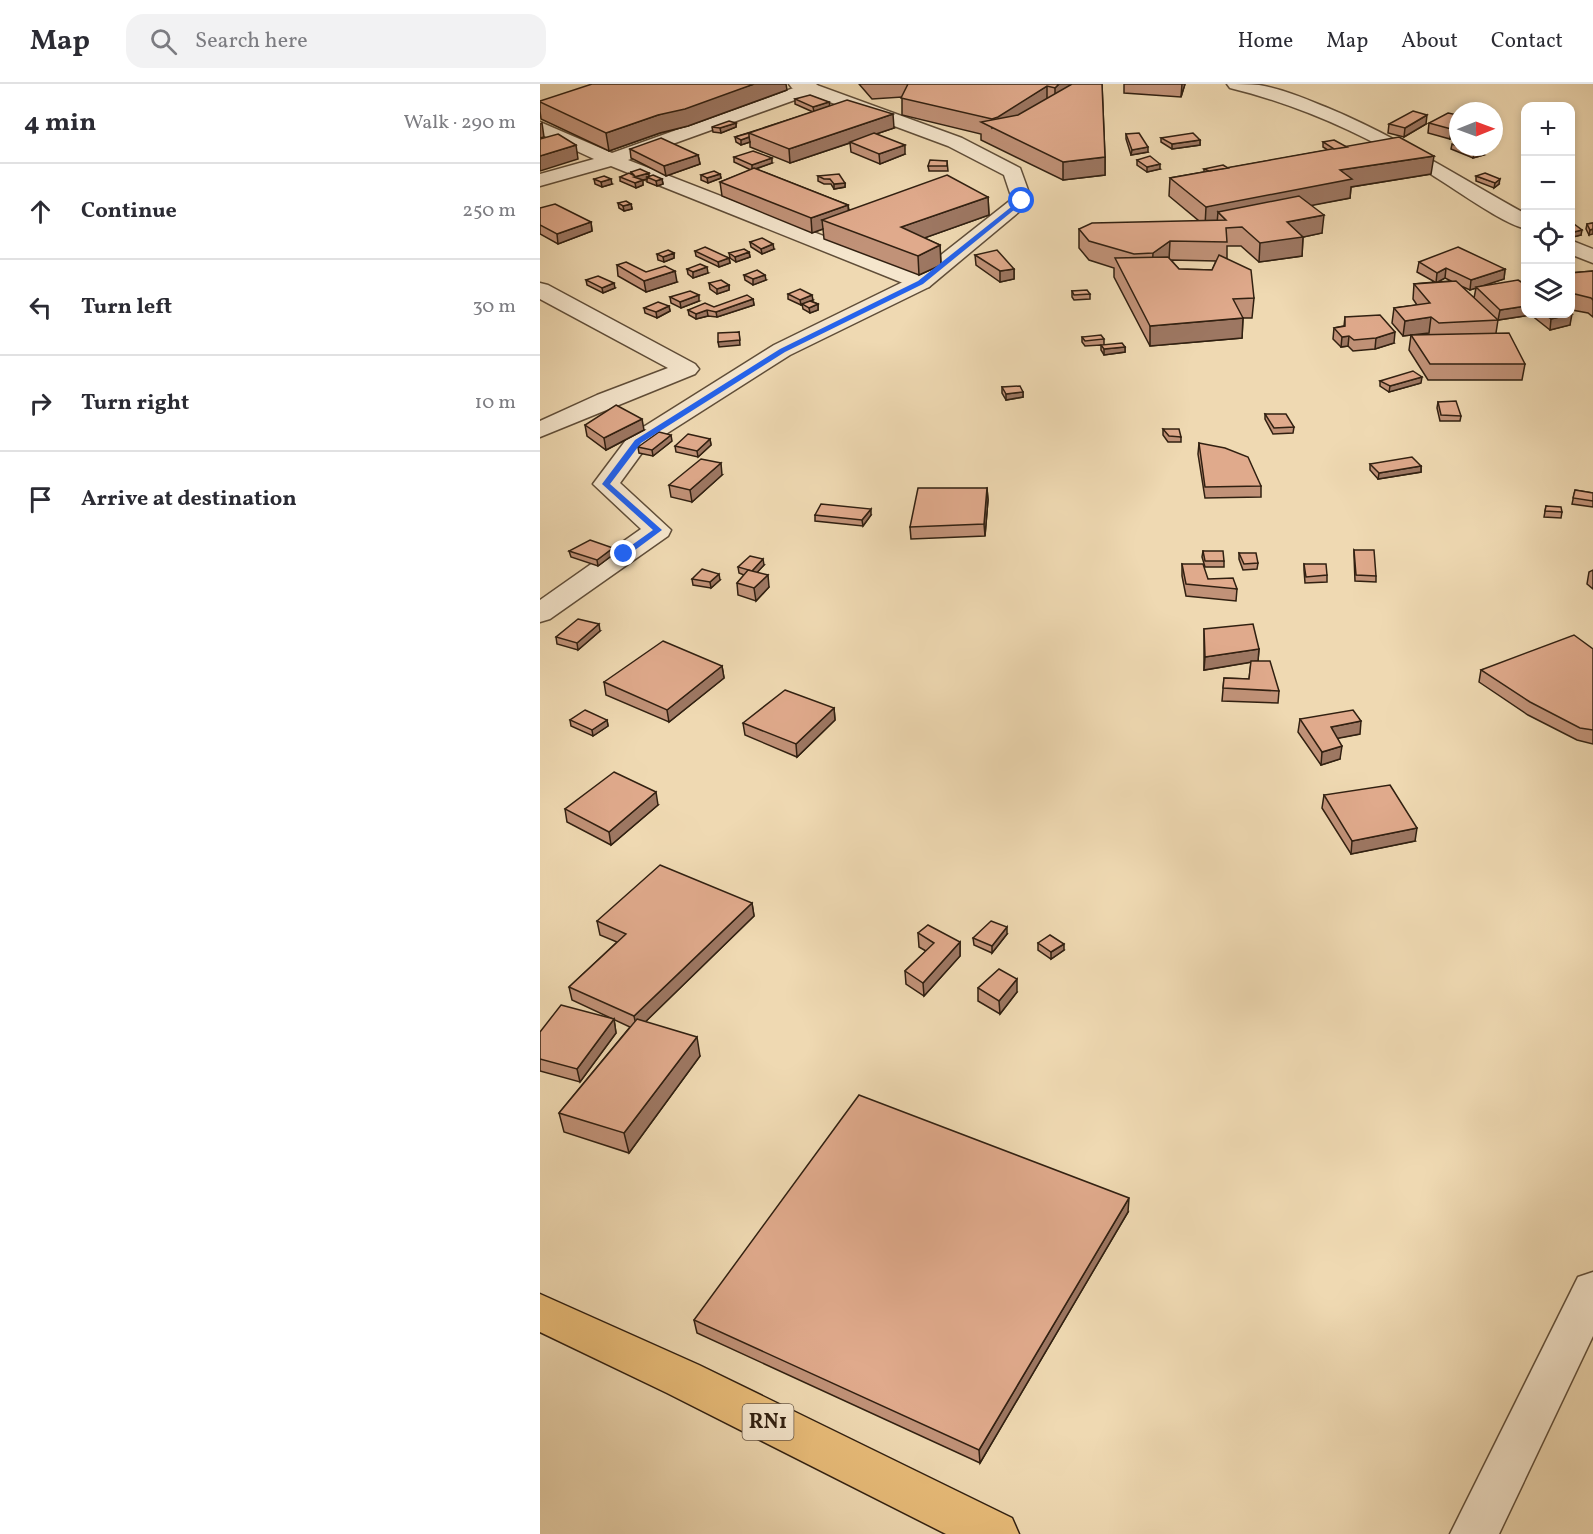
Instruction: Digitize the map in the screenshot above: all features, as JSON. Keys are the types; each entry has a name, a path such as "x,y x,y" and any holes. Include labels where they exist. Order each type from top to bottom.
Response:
{"highway":[{"name":"RN1","path":"540,1312 683,1379 995,1534"}],"street":[{"path":"1236,84 1280,96 1386,141 1433,166 1521,220"},
{"path":"540,180 610,159 804,86 955,142 1013,172 1022,201 921,282 782,350 638,441 606,484 658,530 540,613"},
{"path":"540,127 610,159 921,282"},
{"path":"1575,248 1593,257"},
{"path":"541,428 687,369 543,294"},
{"path":"1474,1534 1593,1290"}],"building":[{"path":"592,84 754,84 685,109 658,115 606,133 540,102"},
{"path":"908,84 1059,84 1055,88 1047,86 992,119 901,98"},
{"path":"1072,84 1102,84 1105,157 1063,162 981,122 1018,115"},
{"path":"810,95 829,102 813,107 795,99"},
{"path":"847,100 893,114 789,149 749,133"},
{"path":"1413,111 1427,115 1405,128 1389,124"},
{"path":"1448,113 1449,113 1449,128 1429,123"},
{"path":"729,121 736,123 720,128 712,127"},
{"path":"749,133 749,137 741,140 735,137"},
{"path":"874,133 905,145 879,154 850,142"},
{"path":"1139,133 1148,147 1132,150 1126,134"},
{"path":"1193,133 1200,140 1172,144 1161,138"},
{"path":"558,134 576,145 540,156 540,139"},
{"path":"1399,137 1434,156 1340,170 1352,179 1206,207 1170,178"},
{"path":"661,138 698,155 664,166 630,149"},
{"path":"1334,140 1347,147 1334,149 1323,142"},
{"path":"753,151 772,158 752,165 734,157"},
{"path":"1150,156 1160,164 1147,167 1137,160"},
{"path":"930,160 947,161 947,166 928,166"},
{"path":"1223,165 1228,168 1209,171 1204,169"},
{"path":"754,168 848,205 811,218 720,182"},
{"path":"640,169 649,173 634,177 643,180 635,183 620,177 629,173 635,176 631,172"},
{"path":"714,171 720,174 707,178 701,175"},
{"path":"1485,173 1500,179 1495,183 1476,176"},
{"path":"839,174 845,183 834,184 830,179 818,176"},
{"path":"653,175 662,179 656,181 647,177"},
{"path":"947,175 988,197 901,227 940,245 918,256 822,220"},
{"path":"604,176 611,179 601,182 594,179"},
{"path":"1299,196 1324,215 1287,222 1303,237 1260,243 1242,227 1226,228 1227,242 1170,241 1153,253 1134,254 1089,241 1079,229 1092,223 1226,220 1218,212"},
{"path":"626,201 631,204 623,206 618,203"},
{"path":"555,204 591,222 557,234 540,225 540,208"},
{"path":"1593,223 1593,229 1590,230 1587,224"},
{"path":"1575,225 1582,230 1575,232"},
{"path":"762,238 773,244 761,249 750,242"},
{"path":"705,247 729,258 718,262 695,251"},
{"path":"1458,247 1505,269 1471,280 1446,268 1437,273 1419,262"},
{"path":"744,249 749,252 735,257 729,253"},
{"path":"668,250 674,253 663,257 657,254"},
{"path":"997,250 1014,269 1000,271 975,255"},
{"path":"1219,255 1251,270 1254,298 1233,299 1243,318 1150,326 1115,258 1168,257 1179,269 1212,270"},
{"path":"626,262 646,272 665,266 675,271 644,281 617,265"},
{"path":"700,264 707,267 693,272 687,269"},
{"path":"757,270 765,275 753,279 744,275"},
{"path":"1593,271 1593,300 1575,294 1575,273"},
{"path":"598,276 614,283 602,288 586,280"},
{"path":"721,280 729,285 717,289 709,283"},
{"path":"1518,280 1521,282 1521,307 1500,310 1476,287"},
{"path":"1456,281 1498,320 1439,323 1431,317 1405,321 1394,308 1430,303 1414,284"},
{"path":"800,289 812,295 800,300 788,294"},
{"path":"1087,290 1090,294 1074,295 1072,291"},
{"path":"690,291 699,295 680,302 670,297"},
{"path":"747,295 753,299 716,312 707,310 696,314 688,310 705,303 714,307"},
{"path":"810,301 818,304 809,308 802,304"},
{"path":"658,302 669,306 656,312 644,308"},
{"path":"1380,315 1395,332 1376,338 1354,340 1349,336 1342,337 1334,328 1345,326 1345,317"},
{"path":"739,332 740,340 718,342 718,333"},
{"path":"1509,333 1525,364 1430,364 1411,335"},
{"path":"1101,335 1104,339 1085,341 1082,337"},
{"path":"1122,343 1125,347 1104,349 1101,345"},
{"path":"1413,371 1422,377 1390,386 1380,381"},
{"path":"1020,386 1023,392 1006,394 1002,387"},
{"path":"1456,401 1461,416 1441,415 1438,402"},
{"path":"616,405 642,419 604,438 585,425"},
{"path":"1265,414 1286,414 1294,427 1274,428"},
{"path":"1163,429 1179,429 1181,437 1169,436"},
{"path":"659,432 671,435 652,450 638,447"},
{"path":"688,434 710,439 697,451 675,446"},
{"path":"1199,443 1225,448 1248,457 1261,486 1205,487"},
{"path":"1412,457 1421,466 1379,473 1370,464"},
{"path":"701,459 721,463 690,490 669,485"},
{"path":"918,488 987,488 984,524 910,527"},
{"path":"1575,490 1593,493 1593,501 1573,498"},
{"path":"821,504 871,509 862,520 815,515"},
{"path":"1546,506 1561,507 1562,512 1545,511"},
{"path":"590,540 613,548 597,560 569,551"},
{"path":"1354,550 1374,550 1376,576 1356,575"},
{"path":"1203,551 1223,551 1224,561 1205,561"},
{"path":"1239,553 1256,553 1258,563 1244,564"},
{"path":"750,556 763,559 752,571 738,567"},
{"path":"1182,564 1203,564 1208,579 1233,578 1237,589 1186,584"},
{"path":"1304,564 1326,564 1327,575 1306,577"},
{"path":"702,569 719,574 710,582 692,579"},
{"path":"748,570 768,575 754,588 737,583"},
{"path":"578,619 599,624 577,643 556,637"},
{"path":"1253,624 1259,649 1205,657 1204,629"},
{"path":"1574,635 1593,649 1593,730 1580,728 1530,702 1481,670"},
{"path":"663,641 722,666 667,710 604,682"},
{"path":"1251,661 1270,661 1279,691 1223,688 1224,678 1249,679"},
{"path":"785,690 834,708 796,744 743,723"},
{"path":"585,710 607,720 592,730 570,720"},
{"path":"1353,710 1361,721 1331,727 1342,746 1322,752 1300,719"},
{"path":"614,772 656,792 609,832 565,809"},
{"path":"1390,785 1417,828 1352,841 1324,795"},
{"path":"660,865 752,903 634,1016 569,987 626,934 597,921"},
{"path":"991,921 1007,927 992,946 973,938"},
{"path":"928,925 960,942 923,983 905,971 934,943 918,933"},
{"path":"1050,935 1064,944 1051,952 1038,943"},
{"path":"999,969 1017,979 999,1001 978,988"},
{"path":"561,1005 614,1019 577,1069 540,1059 540,1032"},
{"path":"637,1019 697,1037 624,1133 559,1113"},
{"path":"859,1095 1129,1198 979,1450 694,1320"}],"route":[{"path":"624,554 658,530 606,484 638,441 782,350 921,282 1022,201"}]}
